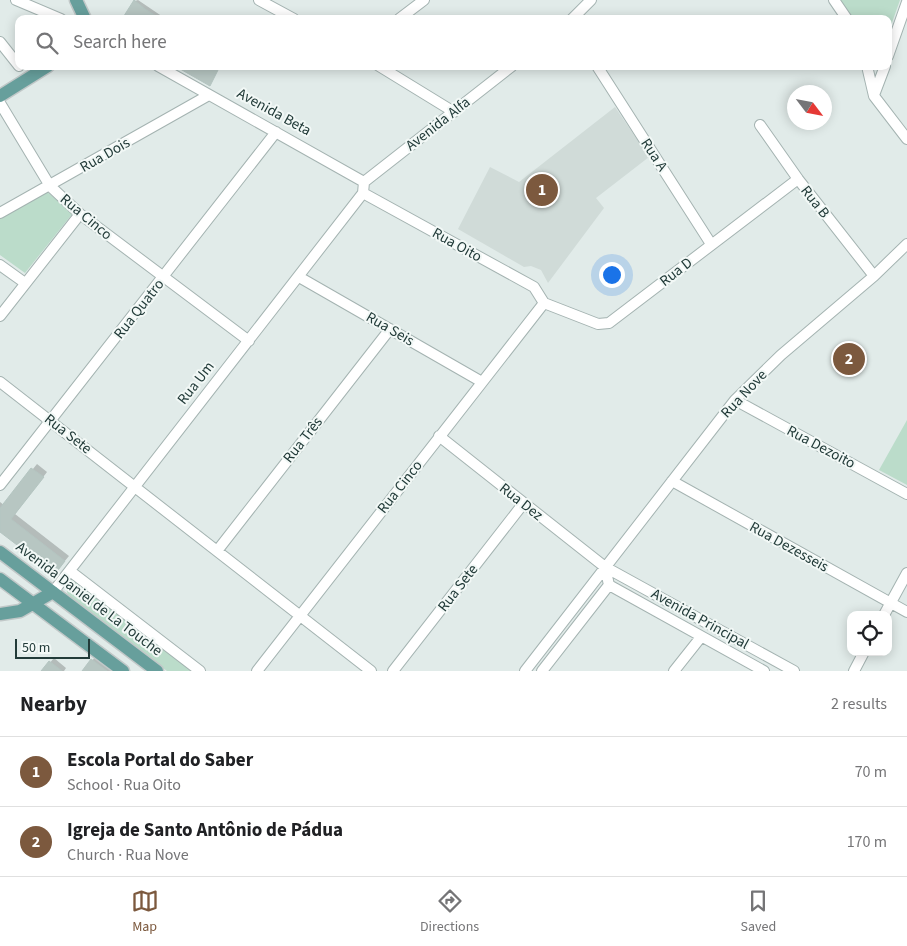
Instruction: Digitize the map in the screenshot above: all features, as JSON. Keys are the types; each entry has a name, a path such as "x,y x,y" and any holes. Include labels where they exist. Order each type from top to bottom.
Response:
{"main road":[{"path":"76,0 83,15"},
{"path":"0,96 42,70"},
{"name":"Avenida Daniel de La Touche","path":"0,552 158,671"},
{"path":"0,579 123,671"},
{"path":"32,604 38,596 36,579"},
{"path":"0,614 20,610 53,592"},
{"path":"20,610 59,623"}],"street":[{"path":"16,0 52,15"},
{"path":"260,0 287,15"},
{"path":"404,15 424,0"},
{"path":"576,15 591,0"},
{"path":"834,0 844,15"},
{"path":"892,45 907,2"},
{"path":"0,42 15,61"},
{"path":"22,70 29,78"},
{"name":"Avenida Beta","path":"165,70 364,182"},
{"path":"386,70 454,112"},
{"name":"Avenida Alfa","path":"364,182 507,70"},
{"name":"Rua A","path":"600,70 711,244"},
{"path":"868,70 874,96 907,139"},
{"path":"874,96 883,70"},
{"name":"Rua Dois","path":"0,213 210,95"},
{"name":"Rua Cinco","path":"0,103 50,186 80,214 249,341"},
{"name":"Rua B","path":"760,125 798,179 874,276"},
{"name":"Rua Quatro","path":"0,486 276,132"},
{"name":"Rua D","path":"544,303 598,324 609,322 798,179"},
{"path":"363,193 364,182"},
{"name":"Rua Um","path":"53,592 363,193"},
{"name":"Rua Oito","path":"363,193 534,287 544,303"},
{"path":"0,316 80,214"},
{"name":"Rua Nove","path":"605,567 735,400 781,355 874,276 907,244"},
{"path":"0,264 26,283"},
{"name":"Rua Seis","path":"299,277 482,382"},
{"name":"Rua Cinco","path":"257,671 544,303"},
{"name":"Rua Três","path":"217,551 390,329"},
{"name":"Rua Sete","path":"0,382 135,487"},
{"name":"Rua Dezoito","path":"735,400 907,494"},
{"name":"Rua Dez","path":"439,436 605,567"},
{"name":"Rua Dezesseis","path":"672,481 907,612"},
{"path":"135,487 371,671"},
{"name":"Rua Sete","path":"393,671 523,504"},
{"path":"542,671 609,586 605,567"},
{"path":"525,671 605,567"},
{"name":"Avenida Principal","path":"605,567 794,671"},
{"path":"70,571 200,671"},
{"path":"886,611 907,573"},
{"name":"Avenida Principal","path":"609,586 764,671"},
{"path":"674,671 701,637"},
{"path":"854,671 862,656"}],"shaded area":[{"path":"615,107 649,157 596,198 604,208 548,283 541,270 531,266 524,267 458,229 490,167 519,182"}],"green space":[{"path":"839,0 900,0 892,23 892,15 849,15"},
{"path":"47,192 73,213 25,273 0,255 0,218"},
{"path":"907,420 907,485 879,470"},
{"path":"72,579 192,671 167,671 68,596 66,587"}],"building":[{"path":"134,0 155,15 125,15"},
{"path":"182,70 218,70 210,86"},
{"path":"31,468 44,477 11,519 65,561 55,574 0,532 0,508"},
{"path":"91,659 107,671 82,671"},
{"path":"49,661 62,671 41,671"}],"place":[{"name":"Escola Portal do Saber","path":"542,190"},
{"name":"Igreja de Santo Antônio de Pádua","path":"849,359"}]}
